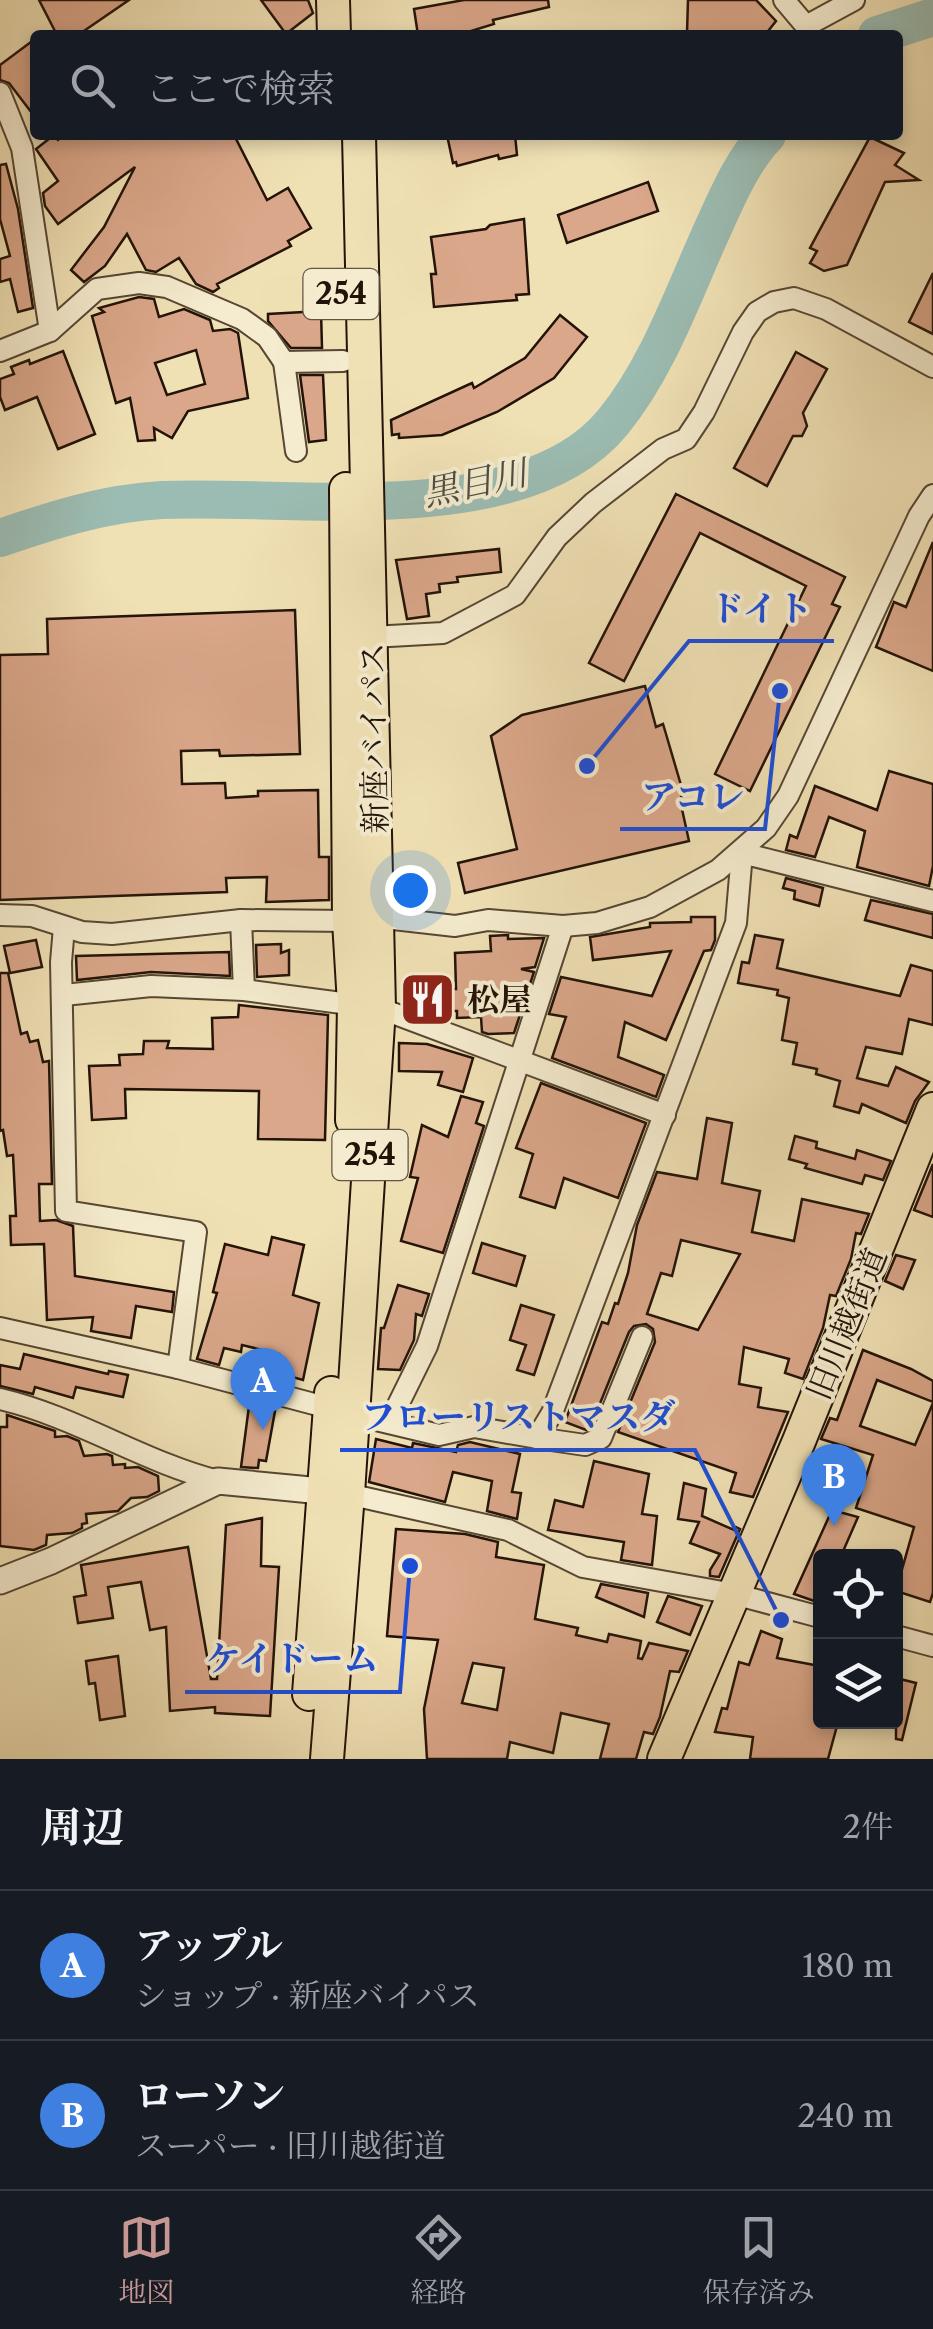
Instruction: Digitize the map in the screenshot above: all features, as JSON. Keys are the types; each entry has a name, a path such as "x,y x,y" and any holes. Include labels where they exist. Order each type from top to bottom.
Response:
{"main road":[{"path":"333,0 334,30"},
{"path":"356,0 356,30"},
{"name":"新座バイパス","path":"337,140 343,361 356,452"},
{"name":"新座バイパス","path":"326,1759 340,1411 366,1006 356,452 359,140"},
{"name":"新座バイパス","path":"358,551 372,637 362,919"},
{"name":"旧川越街道","path":"664,1759 799,1441 933,1109"},
{"name":"新座バイパス","path":"304,1759 336,1492"}],"street":[{"path":"784,0 806,26 854,0"},
{"path":"0,93 22,148 50,331"},
{"path":"0,351 50,331 98,289 138,282 167,287 242,319 267,337 284,362 296,452"},
{"path":"372,637 443,632 515,595 557,537 593,503 663,449 686,438 704,412 743,332 757,312 774,302 794,298 826,309 933,367"},
{"path":"284,362 343,361"},
{"path":"0,915 32,916 64,927 112,934 241,920 362,919 455,926 488,920 563,926 597,922 650,907 718,870 742,852 766,828 788,796 919,516 933,495"},
{"path":"742,852 933,901"},
{"path":"537,1438 552,1414 736,923 742,852"},
{"path":"241,920 244,990"},
{"path":"390,1421 426,1346 563,926"},
{"path":"64,927 61,962 66,1211 196,1232 178,1368"},
{"path":"64,995 151,986 244,990 366,1006 665,1115"},
{"path":"0,1328 440,1434 474,1427 586,1446 601,1438 642,1337"},
{"path":"0,1399 70,1420 182,1472 218,1481 336,1492 508,1530 582,1567 734,1594 813,1615"},
{"path":"0,1581 51,1562 218,1481"},
{"path":"903,1638 933,1646"}],"building":[{"path":"39,0 129,0 85,30 54,30"},
{"path":"261,0 308,0 313,13 291,30 283,30"},
{"path":"464,0 548,0 549,7 493,20 494,24 474,30 417,30 414,9"},
{"path":"688,0 756,0 776,21 769,30 687,30"},
{"path":"30,43 30,110 9,83 0,80 0,65"},
{"path":"48,140 237,140 267,200 288,188 311,228 288,241 291,246 217,284 219,288 213,292 196,284 179,258 156,272 146,270 127,234 105,266 84,282 71,270 104,227 135,167 58,224 45,206 43,193 58,181 36,149"},
{"path":"448,140 516,140 517,155 499,159 498,155 457,166"},
{"path":"868,140 904,153 895,165 919,180 885,182 847,265 824,271 810,263 817,251 810,248"},
{"path":"6,164 18,209 33,308 18,312 10,279 0,282 0,259 10,256 0,219 0,165"},
{"path":"648,182 658,211 567,243 558,215"},
{"path":"524,219 529,294 516,295 517,300 434,307 431,274 436,274 431,237"},
{"path":"933,273 933,334 909,322"},
{"path":"139,297 154,299 159,317 184,309 210,320 213,331 230,329 238,333 248,398 188,411 172,438 154,428 155,440 138,441 130,398 116,403 92,316 104,312 99,308","holes":["196,350 205,384 167,395 155,363"]},
{"path":"321,311 322,348 291,348 268,321 268,314"},
{"path":"560,315 587,337 554,378 497,412 442,435 392,435 391,420 472,383 474,388 525,358"},
{"path":"63,351 95,434 58,449 37,397 5,410 0,379 14,374 11,367"},
{"path":"796,352 827,369 803,413 807,426 802,436 793,436 767,486 734,468"},
{"path":"300,375 323,375 326,440 309,442"},
{"path":"676,494 845,577 832,604 840,607 750,791 715,774 806,586 700,533 624,681 589,663"},
{"path":"933,542 933,671 876,647 894,602 906,607"},
{"path":"499,549 501,572 457,577 458,582 439,584 440,592 426,594 429,616 407,619 396,560"},
{"path":"295,610 300,754 220,756 219,750 181,751 182,784 225,783 226,798 258,796 258,791 318,790 319,857 329,857 329,900 266,902 267,877 226,878 227,892 0,900 0,655 48,654 47,619"},
{"path":"645,686 656,727 663,724 683,792 680,800 689,841 465,893 458,863 517,849 491,736 522,715"},
{"path":"889,771 933,784 933,866 929,886 857,867 865,831 829,817 815,857 786,850 790,835 797,838 815,786 877,810"},
{"path":"786,878 823,888 819,906 794,899 795,891 783,888"},
{"path":"871,900 933,914 933,938 865,920"},
{"path":"691,917 715,917 715,940 711,950 704,951 666,1040 625,1022 618,1057 664,1075 656,1097 552,1058 566,1017 549,1014 561,977 652,996 671,951 593,960 590,937 650,927 650,923 691,922"},
{"path":"508,935 508,939 544,938 535,967 521,969 534,972 514,1033 488,1034 482,1032 481,1017 457,1018 457,1011 426,1011 405,1003 405,989 456,989 455,953 491,951 490,936"},
{"path":"755,935 783,940 777,968 900,996 911,965 933,971 933,1025 909,1019 902,1054 866,1047 857,1078 888,1086 896,1067 929,1082 906,1123 862,1104 859,1113 834,1106 840,1081 816,1074 817,1069 793,1064 797,1043 782,1040 789,998 777,995 778,990 738,983 742,962 749,963"},
{"path":"36,940 42,967 10,973 4,946"},
{"path":"281,944 281,953 289,950 289,975 257,977 256,945"},
{"path":"229,952 230,976 151,972 77,980 76,956"},
{"path":"0,973 8,973 21,1034 27,1032 30,1042 38,1040 43,1062 49,1061 52,1184 39,1184 40,1221 56,1220 73,1226 75,1276 174,1292 172,1312 136,1306 131,1338 91,1331 93,1317 47,1320 44,1244 11,1245 10,1216 16,1216 13,1155 7,1156 3,1130 0,1131"},
{"path":"239,1005 328,1015 325,1140 258,1139 259,1091 125,1089 126,1118 92,1120 89,1066 120,1065 119,1055 143,1054 144,1041 169,1041 167,1048 213,1049 212,1018 238,1017"},
{"path":"399,1043 427,1044 473,1058 463,1092 438,1085 442,1072 399,1071"},
{"path":"541,1083 646,1123 618,1198 564,1178 555,1208 520,1197 533,1154 516,1148"},
{"path":"461,1096 483,1102 476,1123 484,1126 443,1253 401,1241 418,1178 410,1177 422,1125 448,1137"},
{"path":"707,1118 732,1123 722,1183 760,1191 752,1232 794,1241 802,1199 869,1214 861,1234 856,1233 851,1259 836,1296 830,1295 823,1328 803,1379 785,1373 789,1359 744,1347 739,1384 761,1388 758,1407 788,1412 753,1497 730,1492 736,1473 618,1432 655,1342 653,1329 646,1324 634,1326 629,1332 590,1428 565,1422 602,1322 608,1324 615,1303 618,1304 637,1225 657,1172 697,1179","holes":["681,1240 740,1254 698,1330 647,1314 661,1273 672,1276"]},
{"path":"795,1136 817,1142 816,1148 855,1159 857,1150 891,1161 883,1180 865,1175 862,1184 805,1168 807,1164 789,1159"},
{"path":"933,1164 933,1217 914,1210"},
{"path":"272,1237 304,1245 293,1295 319,1303 303,1380 274,1372 279,1354 242,1345 241,1352 224,1348 219,1365 197,1359 217,1293 213,1292 225,1244 268,1255"},
{"path":"482,1243 525,1256 516,1286 473,1273"},
{"path":"896,1255 915,1260 903,1289 885,1281"},
{"path":"398,1285 429,1294 422,1316 416,1314 414,1340 400,1370 378,1369 381,1328"},
{"path":"521,1305 554,1315 534,1375 517,1370 526,1345 510,1340"},
{"path":"863,1350 933,1381 933,1402 877,1380 860,1426 915,1445 933,1403 930,1602 903,1593 903,1566 914,1527 856,1508 873,1455 821,1439 830,1418 837,1420"},
{"path":"24,1354 128,1375 123,1397 76,1387 73,1398 35,1387 33,1394 0,1386 0,1365 20,1369"},
{"path":"249,1406 275,1411 266,1461 259,1460 258,1468 241,1467"},
{"path":"7,1415 55,1431 55,1437 79,1441 84,1456 107,1454 112,1456 113,1465 138,1467 158,1476 159,1491 131,1498 118,1511 86,1514 87,1523 82,1528 47,1535 46,1545 34,1550 0,1546 0,1427 7,1427"},
{"path":"376,1439 412,1448 413,1443 456,1452 458,1445 470,1442 520,1454 512,1492 521,1493 517,1519 487,1511 492,1481 453,1472 445,1502 369,1482"},
{"path":"594,1461 649,1474 642,1514 657,1516 652,1565 621,1560 624,1542 548,1530 555,1500 583,1507"},
{"path":"684,1483 706,1489 702,1516 740,1529 719,1577 710,1576 710,1570 720,1554 690,1543 699,1522 678,1519"},
{"path":"832,1510 858,1517 844,1549 814,1549"},
{"path":"262,1518 261,1566 279,1567 270,1716 215,1713 215,1707 170,1711 166,1627 150,1630 141,1582 108,1587 113,1618 78,1623 74,1597 86,1595 81,1565 188,1547 211,1679 217,1679 226,1525"},
{"path":"396,1529 465,1534 498,1542 496,1557 544,1565 535,1619 578,1628 576,1635 607,1642 609,1634 641,1641 638,1658 642,1659 649,1643 688,1651 679,1672 670,1671 660,1717 653,1734 644,1732 636,1759 600,1759 609,1724 561,1713 553,1753 510,1742 507,1759 427,1759 424,1709 438,1640 387,1636","holes":["473,1663 504,1668 497,1710 462,1703"]},
{"path":"813,1552 813,1601 794,1594"},
{"path":"601,1584 648,1593 644,1617 596,1597"},
{"path":"668,1596 702,1606 690,1635 657,1622"},
{"path":"761,1631 782,1639 777,1658 813,1665 813,1729 836,1729 828,1759 750,1759 753,1737 715,1732 722,1708 727,1709 739,1662 749,1665"},
{"path":"118,1656 125,1716 100,1720 95,1683 89,1684 86,1661"},
{"path":"903,1680 916,1683 902,1740 896,1739 896,1729 903,1729"}],"waterway":[{"name":"黒目川","path":"893,30 933,17"},
{"name":"黒目川","path":"0,538 80,513 141,502 337,502 465,493 523,480 573,457 613,422 644,377 731,190 763,140"}],"place":[{"name":"アコレ","path":"780,691"},
{"name":"ドイト","path":"587,766"},
{"name":"松屋","path":"428,1000"},
{"name":"アップル","path":"263,1430"},
{"name":"ローソン","path":"834,1526"},
{"name":"ケイドーム","path":"410,1566"},
{"name":"フローリストマスダ","path":"781,1620"}]}
